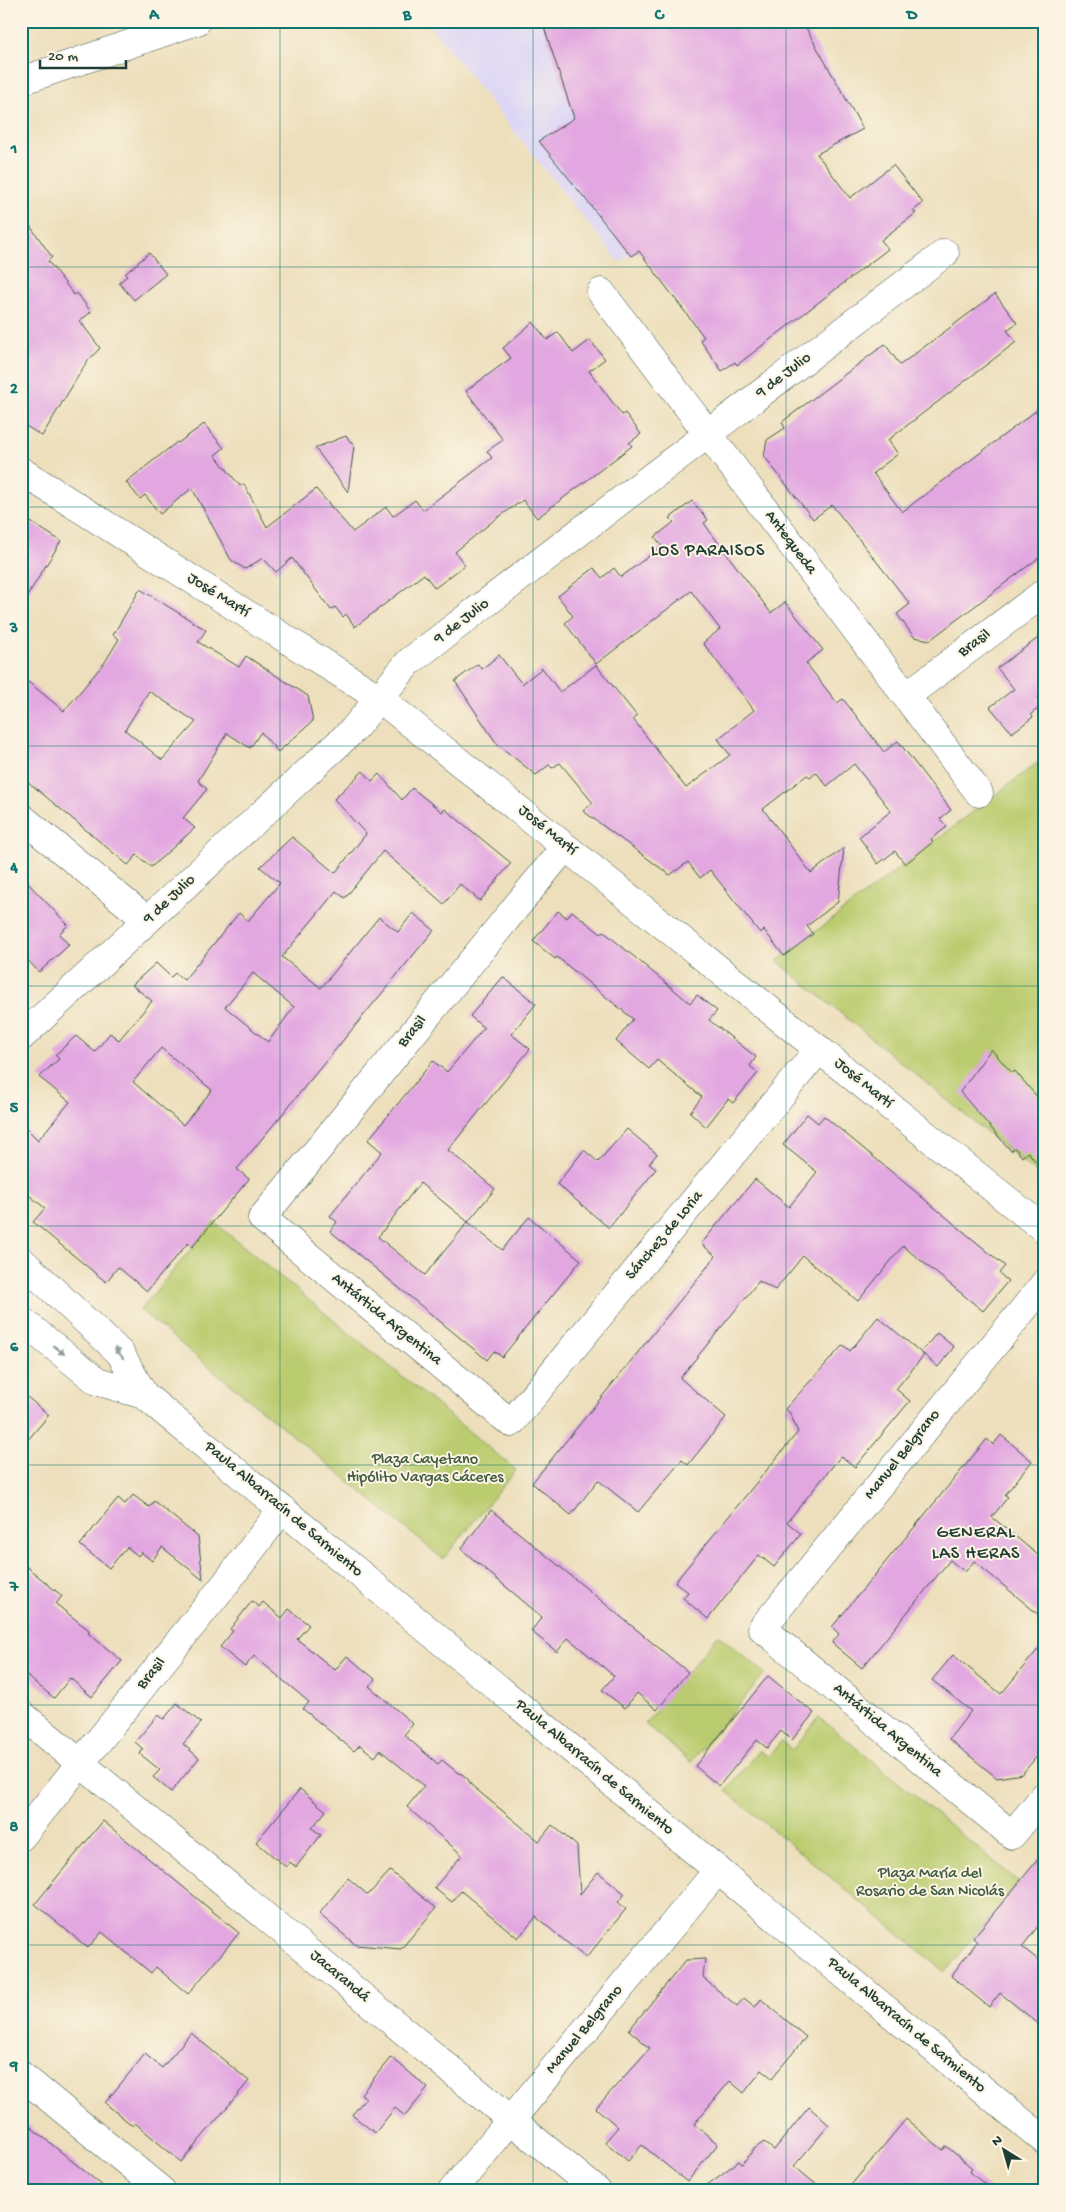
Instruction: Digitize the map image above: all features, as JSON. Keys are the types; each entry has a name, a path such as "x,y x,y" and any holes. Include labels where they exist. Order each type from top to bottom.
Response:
{"street":[{"path":"21,81 197,21"},
{"name":"9 de Julio","path":"21,1038 353,730 409,662 945,253"},
{"name":"Antequeda","path":"601,292 979,793"},
{"name":"José Martí","path":"21,471 380,698 1045,1230"},
{"name":"Brasil","path":"906,696 1045,592"},
{"path":"21,817 148,920"},
{"name":"Brasil","path":"262,1218 565,847"},
{"name":"Sánchez de Loria","path":"511,1423 819,1049"},
{"name":"Antártida Argentina","path":"262,1218 511,1423"},
{"name":"Paula Albarracín de Sarmiento","path":"21,1260 120,1353 144,1395 1045,2141"},
{"name":"Manuel Belgrano","path":"762,1628 1045,1283"},
{"name":"Paula Albarracín de Sarmiento","path":"21,1320 97,1381 144,1395"},
{"name":"Brasil","path":"21,1837 238,1568 282,1509"},
{"name":"Antártida Argentina","path":"762,1628 1012,1835 1045,1795"},
{"name":"Jacarandá","path":"21,1714 597,2191"},
{"name":"Manuel Belgrano","path":"452,2191 718,1870"},
{"path":"21,2075 162,2191"}],"shaded area":[{"path":"426,21 802,21 865,128 619,262"}],"green space":[{"path":"1045,757 1045,1180 777,961"},
{"name":"Plaza Cayetano Hipólito Vargas Cáceres","path":"214,1222 516,1470 443,1559 140,1310"},
{"path":"718,1635 765,1673 691,1762 645,1724"},
{"name":"Plaza María del Rosario de San Nicolás","path":"819,1717 1019,1882 945,1972 726,1791 759,1750 768,1757 781,1741 792,1750"}],"building":[{"path":"542,21 802,21 863,129 817,154 850,198 893,165 923,203 913,211 916,213 881,240 888,249 737,365 735,362 722,371 700,340 704,337 639,251 631,256 539,141 574,118"},
{"path":"21,213 52,257 48,261 74,295 77,293 91,312 80,321 100,348 86,363 42,436 21,423"},
{"path":"149,253 166,274 134,300 119,283 127,276 125,274"},
{"path":"995,294 1017,323 1007,330 1016,342 888,440 898,454 873,473 902,512 1045,404 1045,553 930,640 914,637 897,614 910,604 832,505 813,519 764,456 767,440 785,428 782,422 885,344 900,365"},
{"path":"533,322 547,340 558,332 573,353 590,340 605,359 589,371 622,415 625,413 641,434 629,443 632,446 537,518 523,500 493,521 455,552 465,565 435,588 424,574 355,627 346,614 343,617 335,607 331,610 292,558 276,572 263,558 245,569 231,560 192,488 160,514 145,495 140,499 126,482 177,442 204,424 224,448 215,455 240,486 244,484 267,527 316,489 353,532 386,507 393,516 415,500 423,510 492,458 487,451 503,440 466,391 511,358 503,348"},
{"path":"346,436 354,446 348,492 315,448"},
{"path":"692,501 708,520 704,523 711,533 771,613 785,602 823,650 806,663 837,703 843,699 884,752 898,741 951,810 940,819 947,827 931,839 933,842 905,864 895,851 878,864 859,837 891,811 854,764 827,786 816,772 810,777 807,775 763,809 811,873 844,848 838,902 807,926 813,934 784,956 764,930 760,933 710,870 700,878 688,862 670,875 583,811 593,803 560,763 552,768 549,765 536,775 497,744 455,681 478,664 482,669 499,655 522,684 542,668 560,692 596,665 637,716 633,719 686,788 730,755 718,739 754,710 703,643 720,629 691,591 596,664 565,623 573,616 558,596 594,568 602,578 614,568 621,577 662,546 655,537 674,522 670,518"},
{"path":"21,516 61,541 21,606"},
{"path":"140,589 206,630 198,642 239,667 246,656 308,696 313,721 278,752 261,732 250,748 227,733 198,781 207,789 183,818 195,828 151,867 137,855 128,865 21,776 21,676 64,711 105,662 119,639 113,635","holes":["149,691 196,722 162,760 125,730"]},
{"path":"1045,633 1045,693 1037,699 1042,706 1031,714 1033,717 1012,733 990,707 1014,689 997,668"},
{"path":"363,771 372,781 379,774 402,800 412,788 442,812 445,809 511,863 480,901 460,884 444,904 383,851 345,898 336,891 282,957 321,988 379,917 398,932 413,913 434,930 237,1169 249,1179 192,1247 188,1243 147,1291 118,1267 106,1282 33,1222 45,1208 21,1189 21,1123 38,1140 70,1102 39,1077 59,1059 55,1055 76,1036 95,1052 110,1033 119,1040 152,1001 132,985 156,963 171,977 175,973 184,980 239,913 248,921 280,883 260,867 292,837 335,873 366,834 334,799","holes":["253,973 294,1007 268,1042 225,1007","161,1048 212,1090 183,1125 133,1082"]},
{"path":"21,876 68,925 59,934 69,945 39,972 21,953"},
{"path":"558,911 567,918 572,911 601,934 603,931 690,1003 697,995 717,1011 709,1020 756,1057 750,1066 758,1073 733,1103 728,1099 706,1127 690,1112 702,1097 657,1060 649,1069 616,1041 633,1019 557,957 555,959 533,941"},
{"path":"503,977 536,1004 511,1034 530,1049 448,1150 495,1189 468,1222 502,1250 529,1217 581,1260 502,1357 494,1351 487,1360 330,1231 337,1222 330,1216 382,1152 368,1140 433,1061 447,1072 484,1028 470,1016","holes":["420,1183 468,1222 425,1275 378,1237"]},
{"path":"991,1049 1012,1073 1015,1071 1045,1106 1045,1173 1028,1152 1022,1157 1015,1148 1011,1151 960,1092"},
{"path":"807,1114 818,1123 824,1116 1005,1266 999,1273 1008,1281 983,1311 903,1246 858,1301 803,1256 775,1290 759,1281 680,1378 726,1417 688,1465 682,1460 638,1512 598,1480 571,1515 532,1483 716,1256 701,1244 755,1179 789,1207 817,1172 783,1145"},
{"path":"627,1129 657,1154 649,1164 656,1169 609,1228 557,1184 584,1150 598,1162"},
{"path":"878,1317 924,1355 896,1389 910,1401 855,1467 841,1456 787,1522 801,1534 774,1567 759,1555 708,1619 683,1598 688,1592 675,1582 798,1432 790,1413 785,1409 843,1345 850,1351"},
{"path":"937,1333 954,1347 938,1367 921,1352"},
{"path":"21,1392 49,1415 21,1448"},
{"path":"1001,1435 1032,1461 1005,1495 1008,1497 992,1517 1045,1561 1045,1620 974,1561 965,1572 950,1560 862,1668 832,1643 839,1634 832,1627 987,1439 993,1445"},
{"path":"133,1495 149,1507 154,1501 198,1537 203,1580 162,1547 152,1561 141,1552 138,1556 127,1547 109,1568 80,1545 118,1498 125,1504"},
{"path":"491,1510 688,1672 657,1710 637,1693 625,1708 602,1690 614,1676 568,1638 557,1652 531,1631 542,1617 461,1549"},
{"path":"21,1562 62,1596 56,1604 90,1631 88,1633 122,1661 92,1697 70,1678 54,1698 21,1671"},
{"path":"252,1601 259,1607 263,1602 282,1618 289,1609 309,1625 297,1639 335,1670 347,1656 375,1679 369,1686 413,1724 404,1735 438,1764 442,1760 462,1774 471,1785 539,1841 552,1825 577,1846 580,1894 598,1872 625,1894 618,1902 626,1909 586,1958 536,1917 518,1938 461,1891 452,1902 434,1888 462,1855 407,1807 424,1786 380,1750 375,1757 360,1745 354,1751 303,1709 309,1702 254,1656 245,1667 220,1647 233,1631 230,1629"},
{"path":"1045,1641 1045,1747 1022,1774 997,1778 949,1739 971,1711 932,1680 953,1655 1001,1694"},
{"path":"768,1676 814,1713 792,1740 781,1731 767,1748 757,1740 719,1786 695,1766"},
{"path":"177,1703 201,1723 183,1744 199,1758 171,1792 153,1777 160,1770 140,1754 143,1749 135,1742 158,1715 164,1719"},
{"path":"300,1789 326,1811 312,1828 321,1835 296,1867 290,1862 286,1867 256,1842"},
{"path":"103,1821 239,1933 188,1994 156,1967 151,1973 102,1932 88,1948 35,1904"},
{"path":"1045,1851 1045,1917 1022,1947 1045,1965 1045,2029 1000,1993 989,2007 951,1976 977,1942 973,1938"},
{"path":"390,1871 436,1908 401,1949 356,1945 319,1914 348,1878 368,1895"},
{"path":"705,1959 703,1978 737,2006 744,1998 755,2007 761,1999 806,2037 772,2078 762,2070 744,2093 730,2081 694,2124 718,2144 687,2182 642,2145 628,2161 605,2142 618,2127 596,2108 650,2048 629,2030 686,1960"},
{"path":"191,2033 249,2081 181,2162 135,2123 133,2126 105,2103 145,2054 162,2068"},
{"path":"391,2057 428,2088 405,2116 395,2108 375,2133 352,2115 366,2098 361,2094"},
{"path":"809,2107 829,2125 794,2166 824,2191 699,2191 739,2161 742,2164 754,2149 764,2142 774,2150"},
{"path":"21,2119 66,2156 109,2191 21,2191"},
{"path":"906,2119 943,2150 946,2146 972,2168 970,2172 993,2191 846,2191"}],"district":[{"name":"LOS PARAISOS","path":"708,551"},
{"name":"GENERAL LAS HERAS","path":"976,1544"}]}
